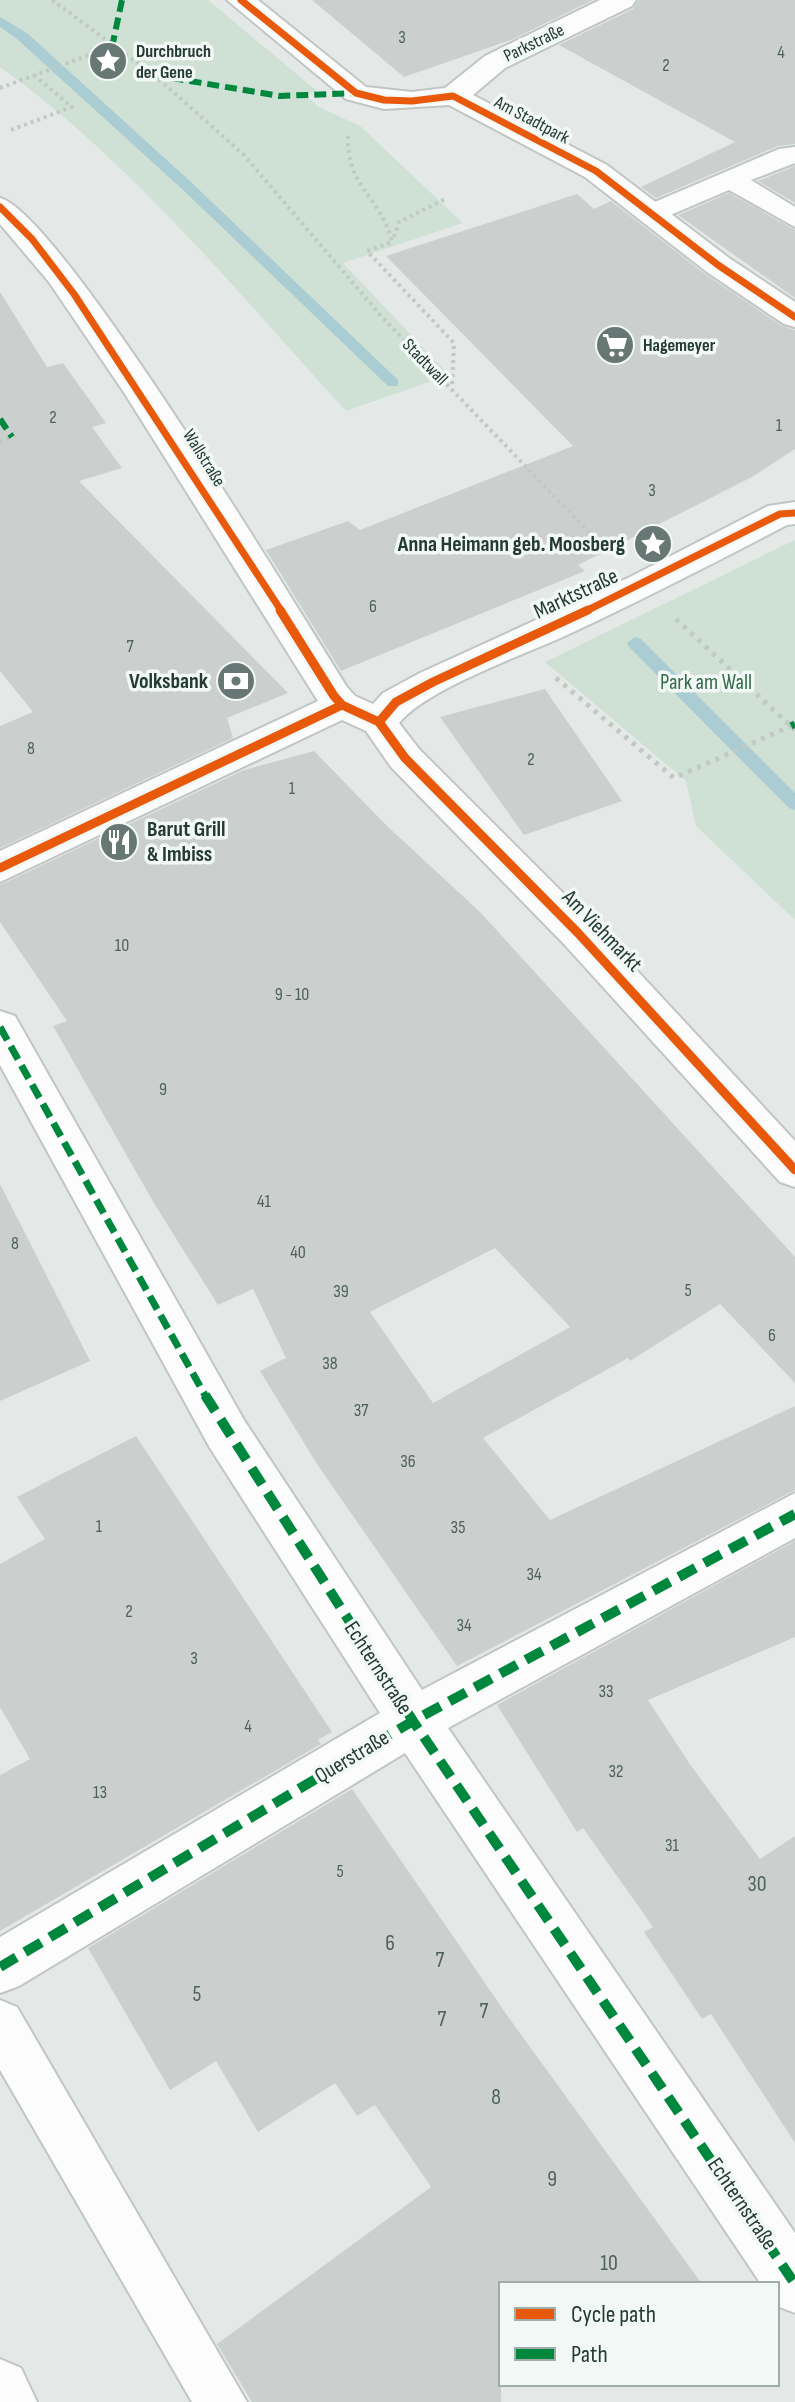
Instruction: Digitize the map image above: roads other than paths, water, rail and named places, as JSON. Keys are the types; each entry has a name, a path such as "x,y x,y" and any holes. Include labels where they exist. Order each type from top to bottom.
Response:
{"street":[{"path":"241,0 356,93 412,101 453,96"},
{"name":"Parkstraße","path":"453,96 495,62 622,0"},
{"name":"Am Stadtpark","path":"453,96 596,171 718,265 795,317"},
{"name":"Wallstraße","path":"0,207 15,220 81,306 197,473 221,517 342,705"},
{"name":"Marktstraße","path":"379,722 396,702 641,586 780,514 795,513"},
{"path":"0,868 342,705 379,722"},
{"name":"Am Viehmarkt","path":"379,722 405,758 578,933 795,1170"},
{"name":"Echternstraße","path":"0,1027 227,1434 413,1721 596,1986 795,2284"},
{"name":"Querstraße","path":"0,1967 413,1721 795,1514"},
{"path":"0,2389 7,2402"}],"lane":[{"path":"652,213 733,181 793,152"},
{"path":"733,181 795,219"},
{"path":"0,2024 221,2402"}],"waterway":[{"path":"0,21 22,36 187,186 393,383"},
{"path":"635,643 795,804"}],"place":[{"name":"Durchbruch der Gene","path":"108,61"},
{"name":"Hagemeyer","path":"615,345"},
{"name":"Anna Heimann geb. Moosberg","path":"653,544"},
{"name":"Volksbank","path":"236,681"},
{"name":"Barut Grill & Imbiss","path":"119,842"}],"park label":[{"name":"Park am Wall","path":"706,682"}]}
